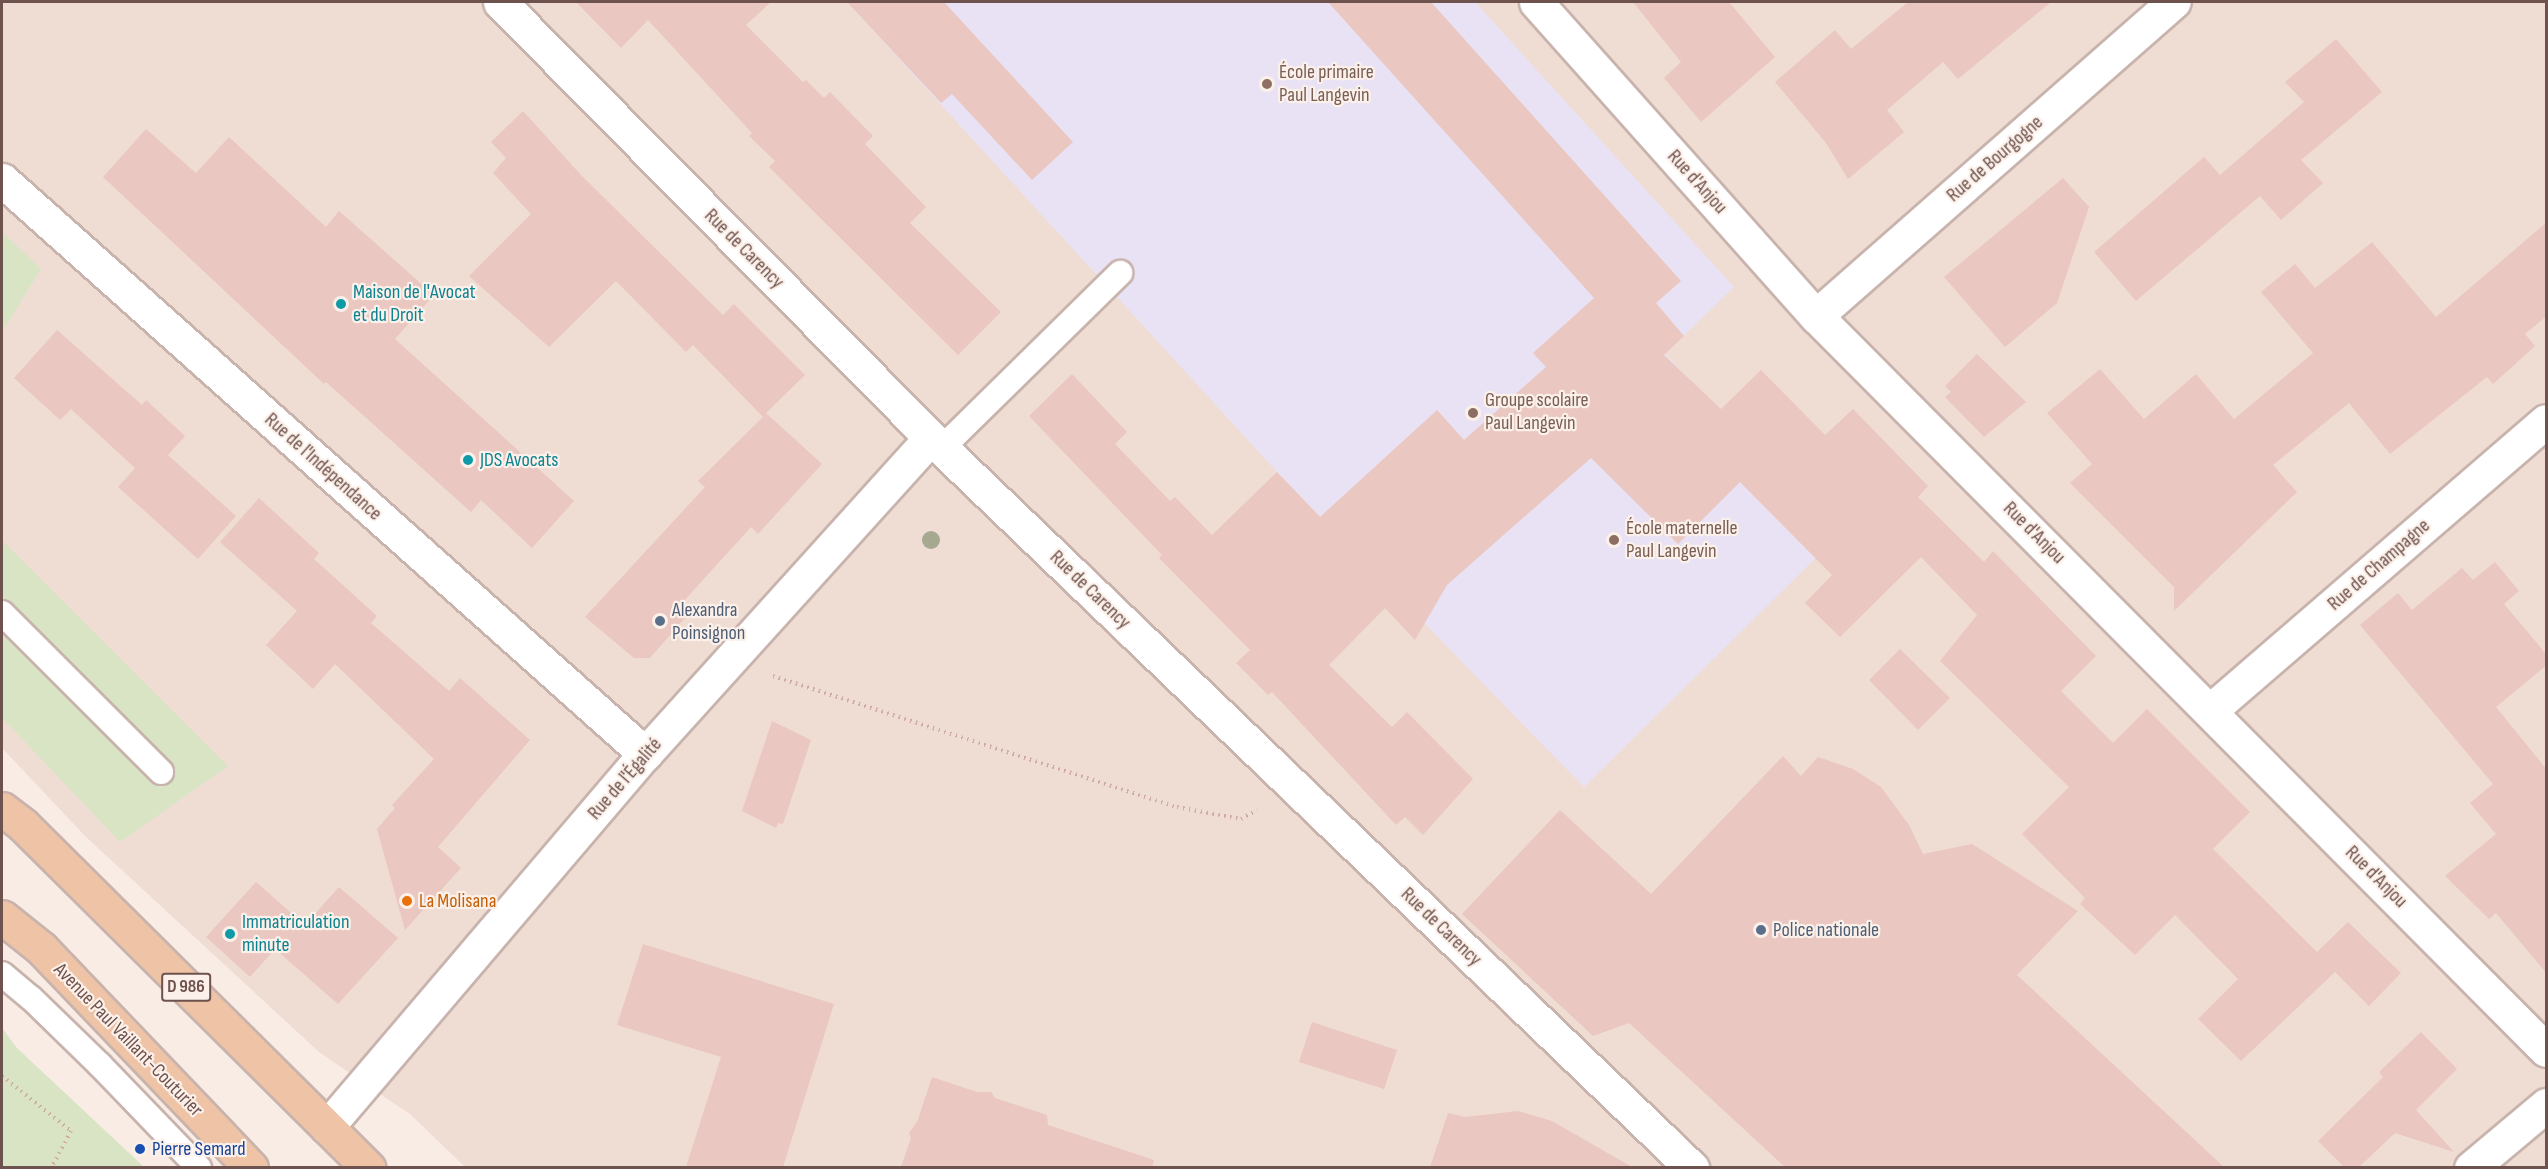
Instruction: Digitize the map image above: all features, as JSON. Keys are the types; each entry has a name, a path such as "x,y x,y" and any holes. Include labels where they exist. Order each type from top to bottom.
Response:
{"main road":[{"name":"D 986","path":"2,809 23,825 369,1167"},
{"name":"Avenue Paul Vaillant-Couturier","path":"2,917 41,948 251,1167"}],"street":[{"name":"Rue de Carency","path":"500,2 937,443 1692,1167"},
{"name":"Rue d'Anjou","path":"1536,2 1816,316 2211,710 2547,1050"},
{"name":"Rue de Bourgogne","path":"1816,316 2174,2"},
{"name":"Rue de l'Indépendance","path":"2,180 645,754"},
{"name":"Rue de Champagne","path":"2211,710 2547,420"},
{"name":"Rue de l'Égalité","path":"327,1127 645,754 730,660 937,443"},
{"path":"2471,1167 2547,1105"}],"lane":[{"path":"937,443 1120,273"},
{"path":"2,613 160,772"},
{"path":"2,974 85,1050 199,1167"}],"path":[{"path":"730,660 1011,756 1177,807 1241,819 1296,789"},
{"path":"2,1076 70,1131 51,1167"}],"shaded area":[{"path":"2,2 2546,2 2546,1167 465,1167 411,1115 319,1052 86,837 2,748"},
{"name":"Groupe scolaire Paul Langevin","path":"847,2 1475,2 1734,287 1665,354 1840,534 1584,787 1277,472"}],"green space":[{"path":"2,232 41,269 2,332"},
{"path":"2,540 228,766 120,842 2,718"},
{"path":"2,1028 17,1048 144,1167 2,1167"}],"building":[{"path":"576,2 771,2 746,25 803,82 806,80 824,98 830,92 873,136 865,144 926,207 910,223 1001,312 958,355 769,167 775,161 749,136 752,133 648,20 621,48"},
{"path":"847,2 944,2 1073,142 1032,180 952,94 941,103"},
{"path":"1328,2 1431,2 1681,281 1656,303 1684,336 1664,355 1721,409 1761,370 1825,435 1853,409 1928,486 1918,497 1984,562 1993,551 2096,656 2061,691 2113,743 2147,709 2250,812 2213,849 2317,952 2348,922 2401,973 2369,1006 2335,972 2241,1061 2198,1019 2238,979 2175,915 2135,955 2080,904 2085,898 2022,834 2069,787 1940,661 1977,615 1921,557 1840,637 1805,603 1832,575 1740,482 1678,544 1591,458 1447,585 1415,640 1385,608 1329,665 1392,727 1407,712 1473,779 1423,835 1405,817 1396,825 1272,692 1268,695 1236,663 1250,650 1159,558 1162,555 1029,416 1072,374 1127,432 1115,444 1170,501 1175,497 1212,535 1277,472 1320,517 1437,410 1464,440 1546,367 1533,353 1594,298"},
{"path":"1633,2 1729,2 1775,57 1701,122 1664,78 1681,62"},
{"path":"1908,2 2051,2 1958,79 1943,62 1887,110 1904,132 1848,179 1826,143 1775,82 1835,30 1851,49"},
{"path":"2336,39 2382,92 2301,160 2323,183 2281,220 2260,196 2136,301 2094,252 2204,157 2220,175 2304,102 2285,82"},
{"path":"523,111 581,175 723,315 734,304 805,375 766,413 822,464 758,534 751,527 682,603 691,611 650,658 634,658 585,617 705,487 698,481 763,417 693,345 686,352 616,281 549,347 469,276 531,214 493,173 506,158 491,142"},
{"path":"146,129 196,173 229,137 326,227 339,211 434,295 395,339 574,501 532,548 481,500 471,512 326,382 324,384 103,177"},
{"path":"2063,178 2089,207 2057,303 2005,347 1944,277"},
{"path":"2547,222 2547,316 2525,334 2535,346 2493,384 2487,377 2390,454 2349,403 2273,465 2297,492 2174,611 2174,587 2070,483 2092,464 2047,413 2100,369 2144,419 2196,374 2234,419 2313,353 2261,292 2295,264 2315,288 2372,242 2436,317"},
{"path":"57,330 142,405 146,400 185,436 168,455 236,516 198,559 118,487 135,468 71,409 60,420 14,378"},
{"path":"1977,354 2026,402 1984,437 1945,397 1951,392 1945,386"},
{"path":"259,498 319,553 314,559 377,616 371,623 449,691 460,678 530,740 438,847 461,868 405,930 377,829 395,808 392,805 434,759 335,664 313,689 266,645 297,611 220,542"},
{"path":"2495,562 2519,591 2504,604 2547,655 2547,665 2496,707 2547,770 2547,974 2496,913 2489,919 2445,876 2496,834 2470,803 2493,784 2360,625 2398,593 2412,610 2462,568 2473,580"},
{"path":"1900,649 1950,698 1918,730 1869,680"},
{"path":"772,721 811,740 783,824 778,823 776,828 742,811"},
{"path":"1783,756 1801,776 1818,757 1853,769 1881,787 1909,825 1923,854 1972,844 2078,911 2017,975 2224,1167 1785,1167 1629,1023 1593,1036 1462,914 1560,810 1651,894"},
{"path":"256,882 305,925 339,887 398,938 338,1004 275,949 250,977 206,937"},
{"path":"643,944 834,1004 783,1167 686,1167 721,1057 617,1025"},
{"path":"1312,1022 1397,1050 1384,1089 1299,1062"},
{"path":"2421,1032 2457,1069 2416,1110 2454,1152 2395,1133 2359,1167 2344,1167 2318,1141 2383,1077 2379,1072"},
{"path":"932,1077 977,1092 991,1092 995,1098 1047,1115 1048,1125 1154,1160 1152,1167 901,1167 911,1138 909,1133 917,1122"},
{"path":"1518,1111 1552,1121 1632,1167 1430,1167 1448,1113 1465,1117"}],"place":[{"name":"École primaire Paul Langevin","path":"1267,84"},
{"name":"Maison de l'Avocat et du Droit","path":"341,304"},
{"name":"Groupe scolaire Paul Langevin","path":"1473,413"},
{"name":"JDS Avocats","path":"468,460"},
{"name":"École maternelle Paul Langevin","path":"1614,540"},
{"name":"Alexandra Poinsignon","path":"660,621"},
{"name":"La Molisana","path":"407,901"},
{"name":"Police nationale","path":"1761,930"},
{"name":"Immatriculation minute","path":"230,934"},
{"name":"Pierre Semard","path":"140,1149"}]}
